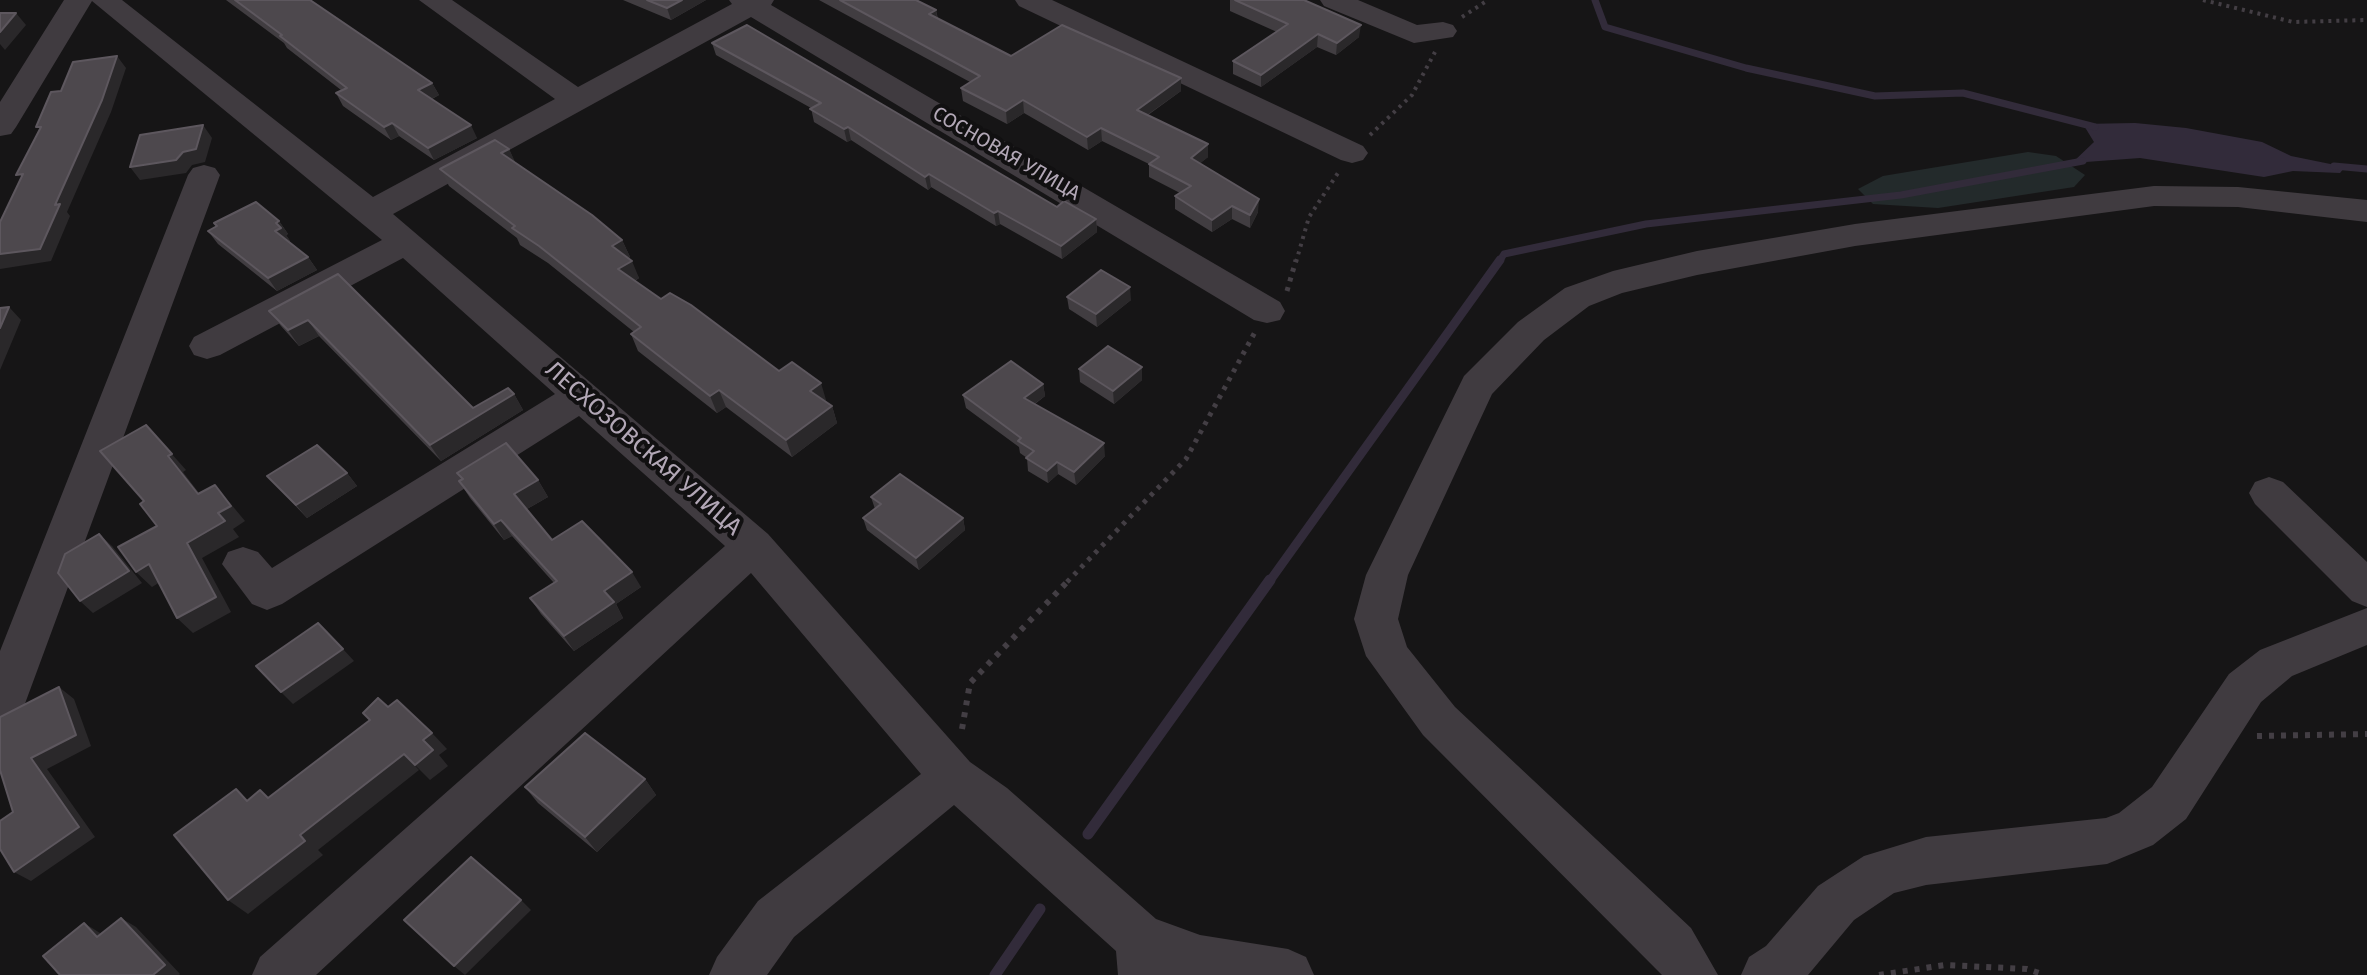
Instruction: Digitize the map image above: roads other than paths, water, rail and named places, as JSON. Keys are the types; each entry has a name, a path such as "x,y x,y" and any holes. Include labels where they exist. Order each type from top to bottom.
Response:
{"street":[{"path":"0,127 78,0"},
{"name":"ЛЕСХОЗОВСКАЯ УЛИЦА","path":"105,0 371,212 753,546 953,777 990,804 1142,957"},
{"path":"433,0 577,100"},
{"path":"1029,0 1352,153"},
{"path":"1334,0 1414,34 1443,31"},
{"path":"371,212 751,2"},
{"name":"СОСНОВАЯ УЛИЦА","path":"751,2 1267,311"},
{"path":"0,709 204,175"},
{"path":"1692,975 1673,946 1439,721 1388,656 1376,619 1387,575 1477,386 1531,331 1577,297 1613,283 1697,263 1855,235 1958,225 2154,196 2238,197 2367,211"},
{"path":"207,346 255,324 406,242"},
{"path":"243,564 267,592 582,396"},
{"path":"2269,493 2367,589"},
{"path":"278,975 753,546"},
{"path":"1767,975 1784,964 1836,903 1882,873 1926,861 2107,841 2136,829 2169,803 2245,688 2276,663 2367,626"},
{"path":"735,975 776,919 953,777"},
{"path":"1142,957 1200,961 1288,975"}],"waterway":[{"path":"1595,0 1605,27 1746,68 1875,96 1963,93 2095,127"},
{"path":"1499,262 1504,254 1646,224 1901,195 2083,161"},
{"path":"2334,166 2367,169"},
{"path":"1269,582 1500,260"},
{"path":"1088,834 1270,580"},
{"path":"995,975 1040,909"}]}
